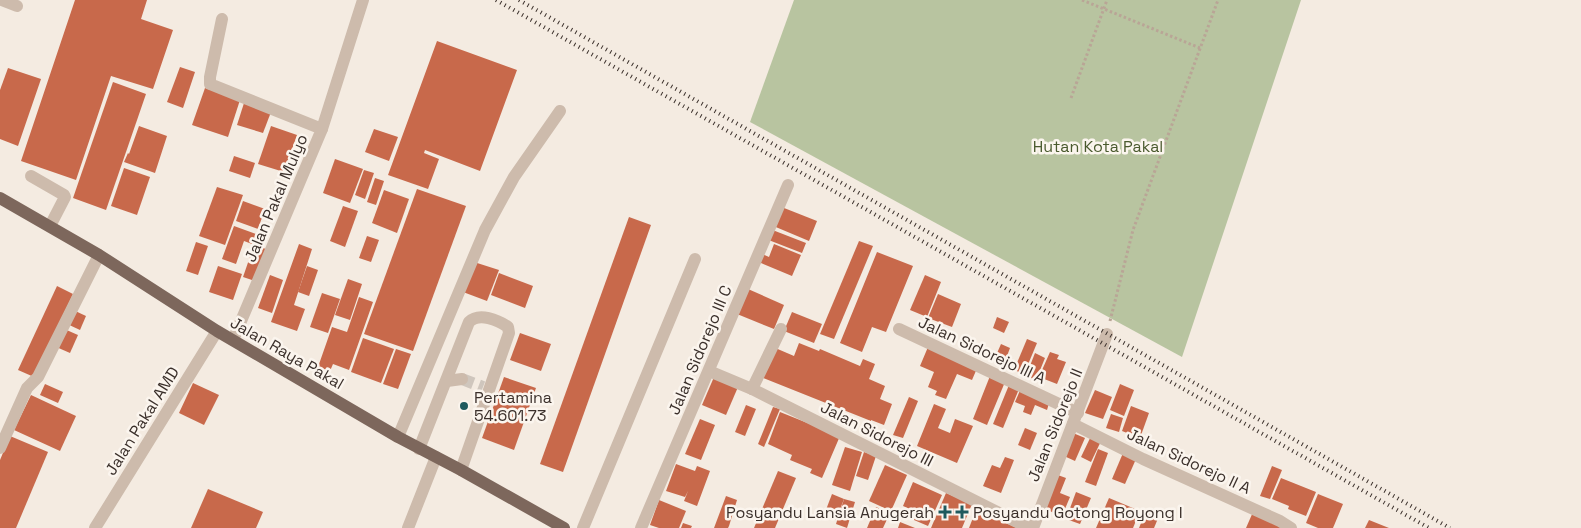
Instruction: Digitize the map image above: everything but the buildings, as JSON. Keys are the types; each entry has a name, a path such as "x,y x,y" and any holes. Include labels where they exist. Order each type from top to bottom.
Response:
{"main road":[{"name":"Jalan Raya Pakal","path":"0,198 99,255 233,340 398,437 564,528"}],"street":[{"path":"2,0 17,6"},
{"path":"322,130 363,0"},
{"name":"Jalan Pakal Mulyo","path":"222,19 210,84 322,130 233,340"},
{"path":"398,437 485,230 514,177 560,111"},
{"path":"31,176 65,197 50,226"},
{"name":"Jalan Sidorejo III C","path":"642,528 788,185"},
{"path":"0,448 27,388 38,377 99,255"},
{"path":"583,528 695,259"},
{"path":"419,449 469,322 474,317 480,316 503,324 508,327 509,333 484,393 461,470"},
{"path":"752,389 781,329"},
{"name":"Jalan Sidorejo III A","path":"899,329 1076,419"},
{"name":"Jalan Pakal AMD","path":"95,528 217,330"},
{"name":"Jalan Sidorejo II","path":"1031,528 1076,419 1107,334"},
{"name":"Jalan Sidorejo III","path":"709,370 752,389 1031,528"},
{"path":"447,381 462,379"},
{"name":"Jalan Sidorejo II A","path":"1076,419 1143,459 1280,521 1291,528"},
{"path":"408,528 436,457"}],"path":[{"path":"1082,0 1200,48"},
{"path":"1071,98 1106,0"},
{"path":"1107,334 1132,230 1218,0"}],"green space":[{"name":"Hutan Kota Pakal","path":"794,0 1301,0 1182,357 750,122"}],"tunnel":[{"path":"462,379 483,387"}],"railway":[{"path":"496,0 1429,528"},
{"path":"519,0 1450,528"}],"place":[{"name":"Pertamina 54.601.73","path":"464,406"},
{"name":"Posyandu Lansia Anugerah","path":"945,512"},
{"name":"Posyandu Gotong Royong I","path":"962,512"}]}
